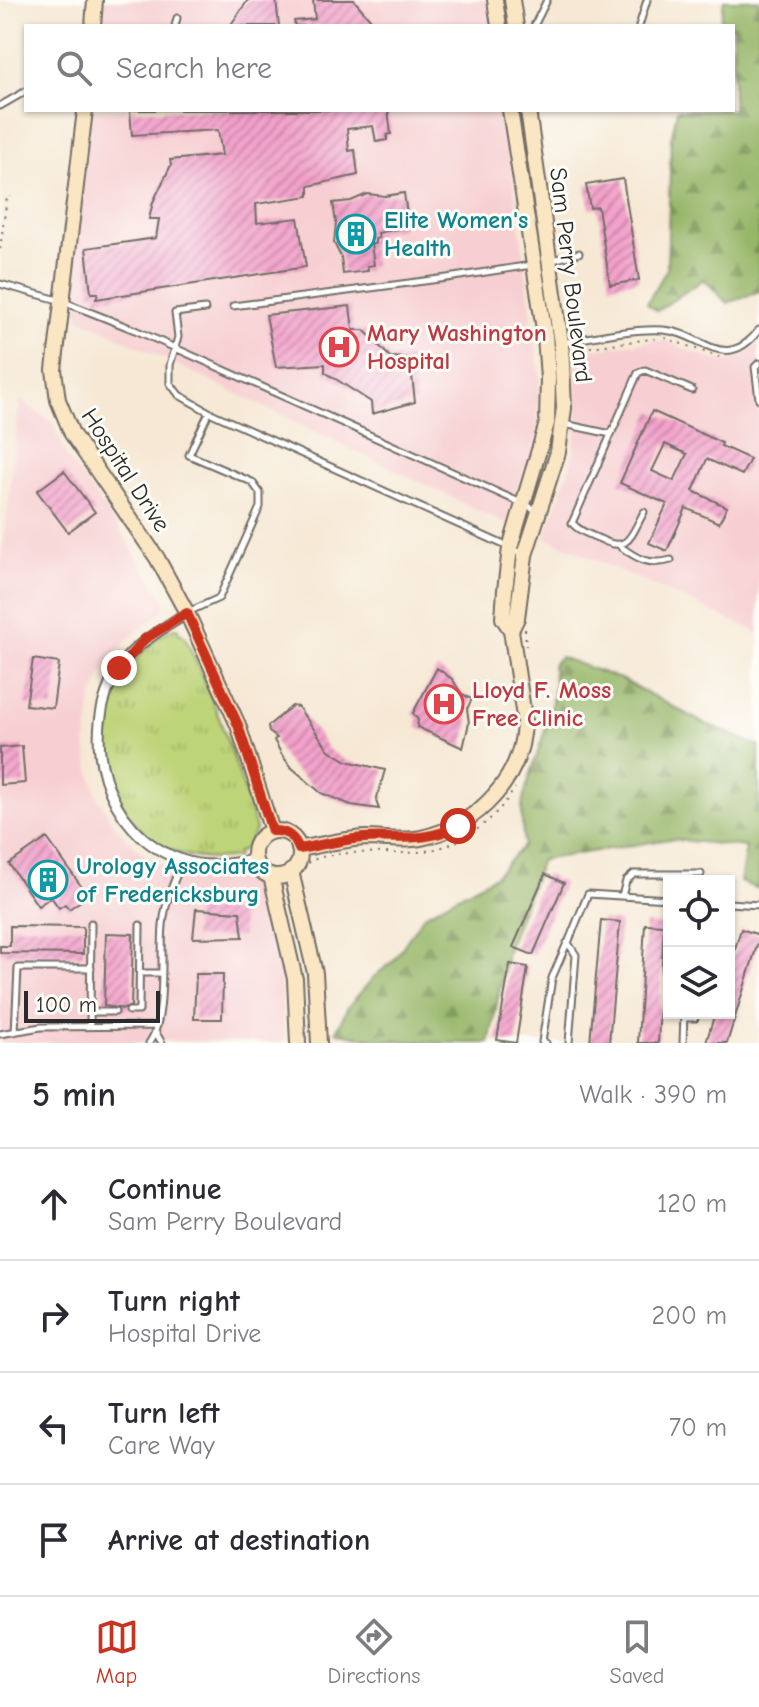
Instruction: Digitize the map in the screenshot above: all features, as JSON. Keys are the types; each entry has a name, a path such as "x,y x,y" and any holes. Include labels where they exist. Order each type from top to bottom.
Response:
{"street":[{"path":"93,24 95,0"},
{"path":"495,0 499,24"},
{"path":"512,0 516,24"},
{"name":"Hospital Drive","path":"85,112 54,370 58,400 72,434 143,536 187,613 238,725 272,831"},
{"name":"Sam Perry Boulevard","path":"510,112 542,262 567,346 564,384 555,424 510,548 503,618 518,628"},
{"name":"Sam Perry Boulevard","path":"299,849 363,838 409,840 438,834 473,817 489,803 508,777 524,727 517,618 525,555 558,452 548,378 542,262 528,112"},
{"path":"187,613 145,639 124,661 103,703 98,736 100,765 113,800 139,833 159,849 183,861 219,867 255,860"},
{"path":"295,872 271,876 262,871 254,853 259,839 272,831 286,833 297,842 299,849 295,872 315,973 319,1043"},
{"path":"271,876 295,979 298,1043"}],"lane":[{"path":"535,24 547,0"},
{"path":"640,24 647,0"},
{"path":"176,24 177,18"},
{"path":"0,106 24,92"},
{"path":"233,306 433,280 579,253"},
{"path":"0,284 62,301 176,348 540,511"},
{"path":"205,309 175,313 178,337 169,376 174,390 209,412 525,555"},
{"path":"567,346 661,329 720,351 743,345 759,330"},
{"path":"759,363 755,367 759,399"},
{"path":"671,560 657,564 645,562 620,546 613,546 574,527 572,520 638,373 642,370 692,390"},
{"path":"187,613 219,598 260,507 260,493 252,482 189,455 209,412"},
{"path":"555,424 611,434"},
{"path":"620,546 626,542 644,512"},
{"path":"162,1043 157,1030 163,925 169,889 183,861"},
{"path":"622,896 626,881 634,874 701,874"},
{"path":"546,1043 542,1042 552,978 588,894 663,899"},
{"path":"735,903 759,905"},
{"path":"90,1026 91,923"},
{"path":"129,1011 139,1011 140,925"},
{"path":"568,943 576,955 569,1043"},
{"path":"15,1032 18,968 91,968"},
{"path":"140,973 162,973"},
{"path":"90,1012 115,1012"},
{"path":"683,1043 684,1019"},
{"path":"0,1034 41,1027 157,1030"},
{"path":"149,1043 157,1030"}],"path":[{"path":"0,249 7,197 11,197"},
{"path":"567,346 662,338 721,358"},
{"path":"518,628 527,654"},
{"path":"295,872 315,859 363,852 403,853 442,847 487,822 506,804 521,779"}],"shaded area":[{"path":"104,0 489,0 493,24 101,24"},
{"name":"Mary Washington Hospital","path":"91,112 504,112 540,378 537,435 528,472 508,525 78,317 72,261"},
{"path":"656,340 725,361 739,358 759,345 759,633 545,537 573,457 578,413 575,352"},
{"path":"20,399 52,423 67,457 115,522 165,601 163,611 133,634 113,656 101,676 91,704 86,745 98,798 115,827 148,858 176,871 206,878 249,875 262,886 280,966 285,1040 281,1043 172,1040 141,1043 0,1043 0,574"}],"green space":[{"path":"724,0 759,0 759,88 754,112 759,179 759,292 727,303 704,279 657,311 647,303 667,269 671,139 677,112 735,112 735,24 720,24"},
{"path":"173,628 178,628 178,632 185,637 206,684 256,829 237,857 191,856 154,840 127,812 111,777 107,737 115,697 137,659"},
{"path":"560,657 623,680 703,723 759,746 759,889 740,882 746,847 670,839 541,860 509,943 489,1043 388,1040 336,1031 348,1007 374,977 394,960 424,915 495,876 524,845 523,801 553,697 552,665"}],"building":[{"path":"248,0 276,0 279,24 231,24"},
{"path":"313,0 354,0 374,24 295,24 294,21 315,19"},
{"path":"130,112 388,112 391,134 387,135 387,140 376,142 373,126 347,129 349,151 355,150 358,175 309,186 309,196 256,204 257,223 298,218 306,267 96,299 98,293 91,293 86,248 156,238 159,219 149,219 153,202 171,165 170,160 222,155 218,130 132,135"},
{"path":"623,179 639,280 610,285 598,207 590,208 586,185"},
{"name":"Elite Women's Health","path":"404,193 408,222 402,223 403,228 378,233 379,238 371,244 374,265 367,266 368,271 343,274 341,257 334,243 336,223 333,203 351,201 367,194 385,196"},
{"path":"350,306 353,330 364,330 390,357 410,358 415,402 372,414 371,402 325,372 325,364 276,367 266,315"},
{"path":"652,411 750,459 742,475 707,459 693,491 727,507 719,523 686,508 667,551 649,543 667,504 620,483","holes":["665,444 687,454 674,481 652,471"]},
{"path":"64,471 95,512 68,532 37,491"},
{"path":"33,659 59,663 53,708 26,705"},
{"name":"Lloyd F. Moss Free Clinic","path":"437,668 452,679 462,694 472,699 467,709 469,723 463,748 417,727 418,720 413,713"},
{"path":"292,706 298,707 329,750 347,761 385,770 376,801 379,809 351,805 321,793 291,767 268,726"},
{"path":"22,746 25,783 0,785 0,748"},
{"name":"Urology Associates of Fredericksburg","path":"47,838 88,896 69,909 65,904 59,908 51,897 38,906 9,864"},
{"path":"545,874 564,883 533,955 513,947"},
{"path":"196,909 240,912 243,937 193,938"},
{"path":"601,920 620,922 609,1043 590,1043"},
{"path":"645,924 663,925 658,1043 638,1043"},
{"path":"10,926 83,927 83,954 0,953 0,946 10,946"},
{"path":"741,929 759,935 735,1017 735,949"},
{"path":"106,933 133,934 131,1006 124,1009 104,1006"},
{"path":"510,964 528,967 516,1043 497,1040"},
{"path":"196,974 223,974 222,1019 194,1019"},
{"path":"713,1019 734,1019 727,1043 706,1043"}],"place":[{"name":"Elite Women's Health","path":"356,234"},
{"name":"Mary Washington Hospital","path":"339,347"},
{"name":"Lloyd F. Moss Free Clinic","path":"444,704"},
{"name":"Urology Associates of Fredericksburg","path":"48,880"}],"route":[{"path":"119,668 145,639 187,613 238,725 272,831 292,837 299,849 363,838 409,840 458,826"}]}
